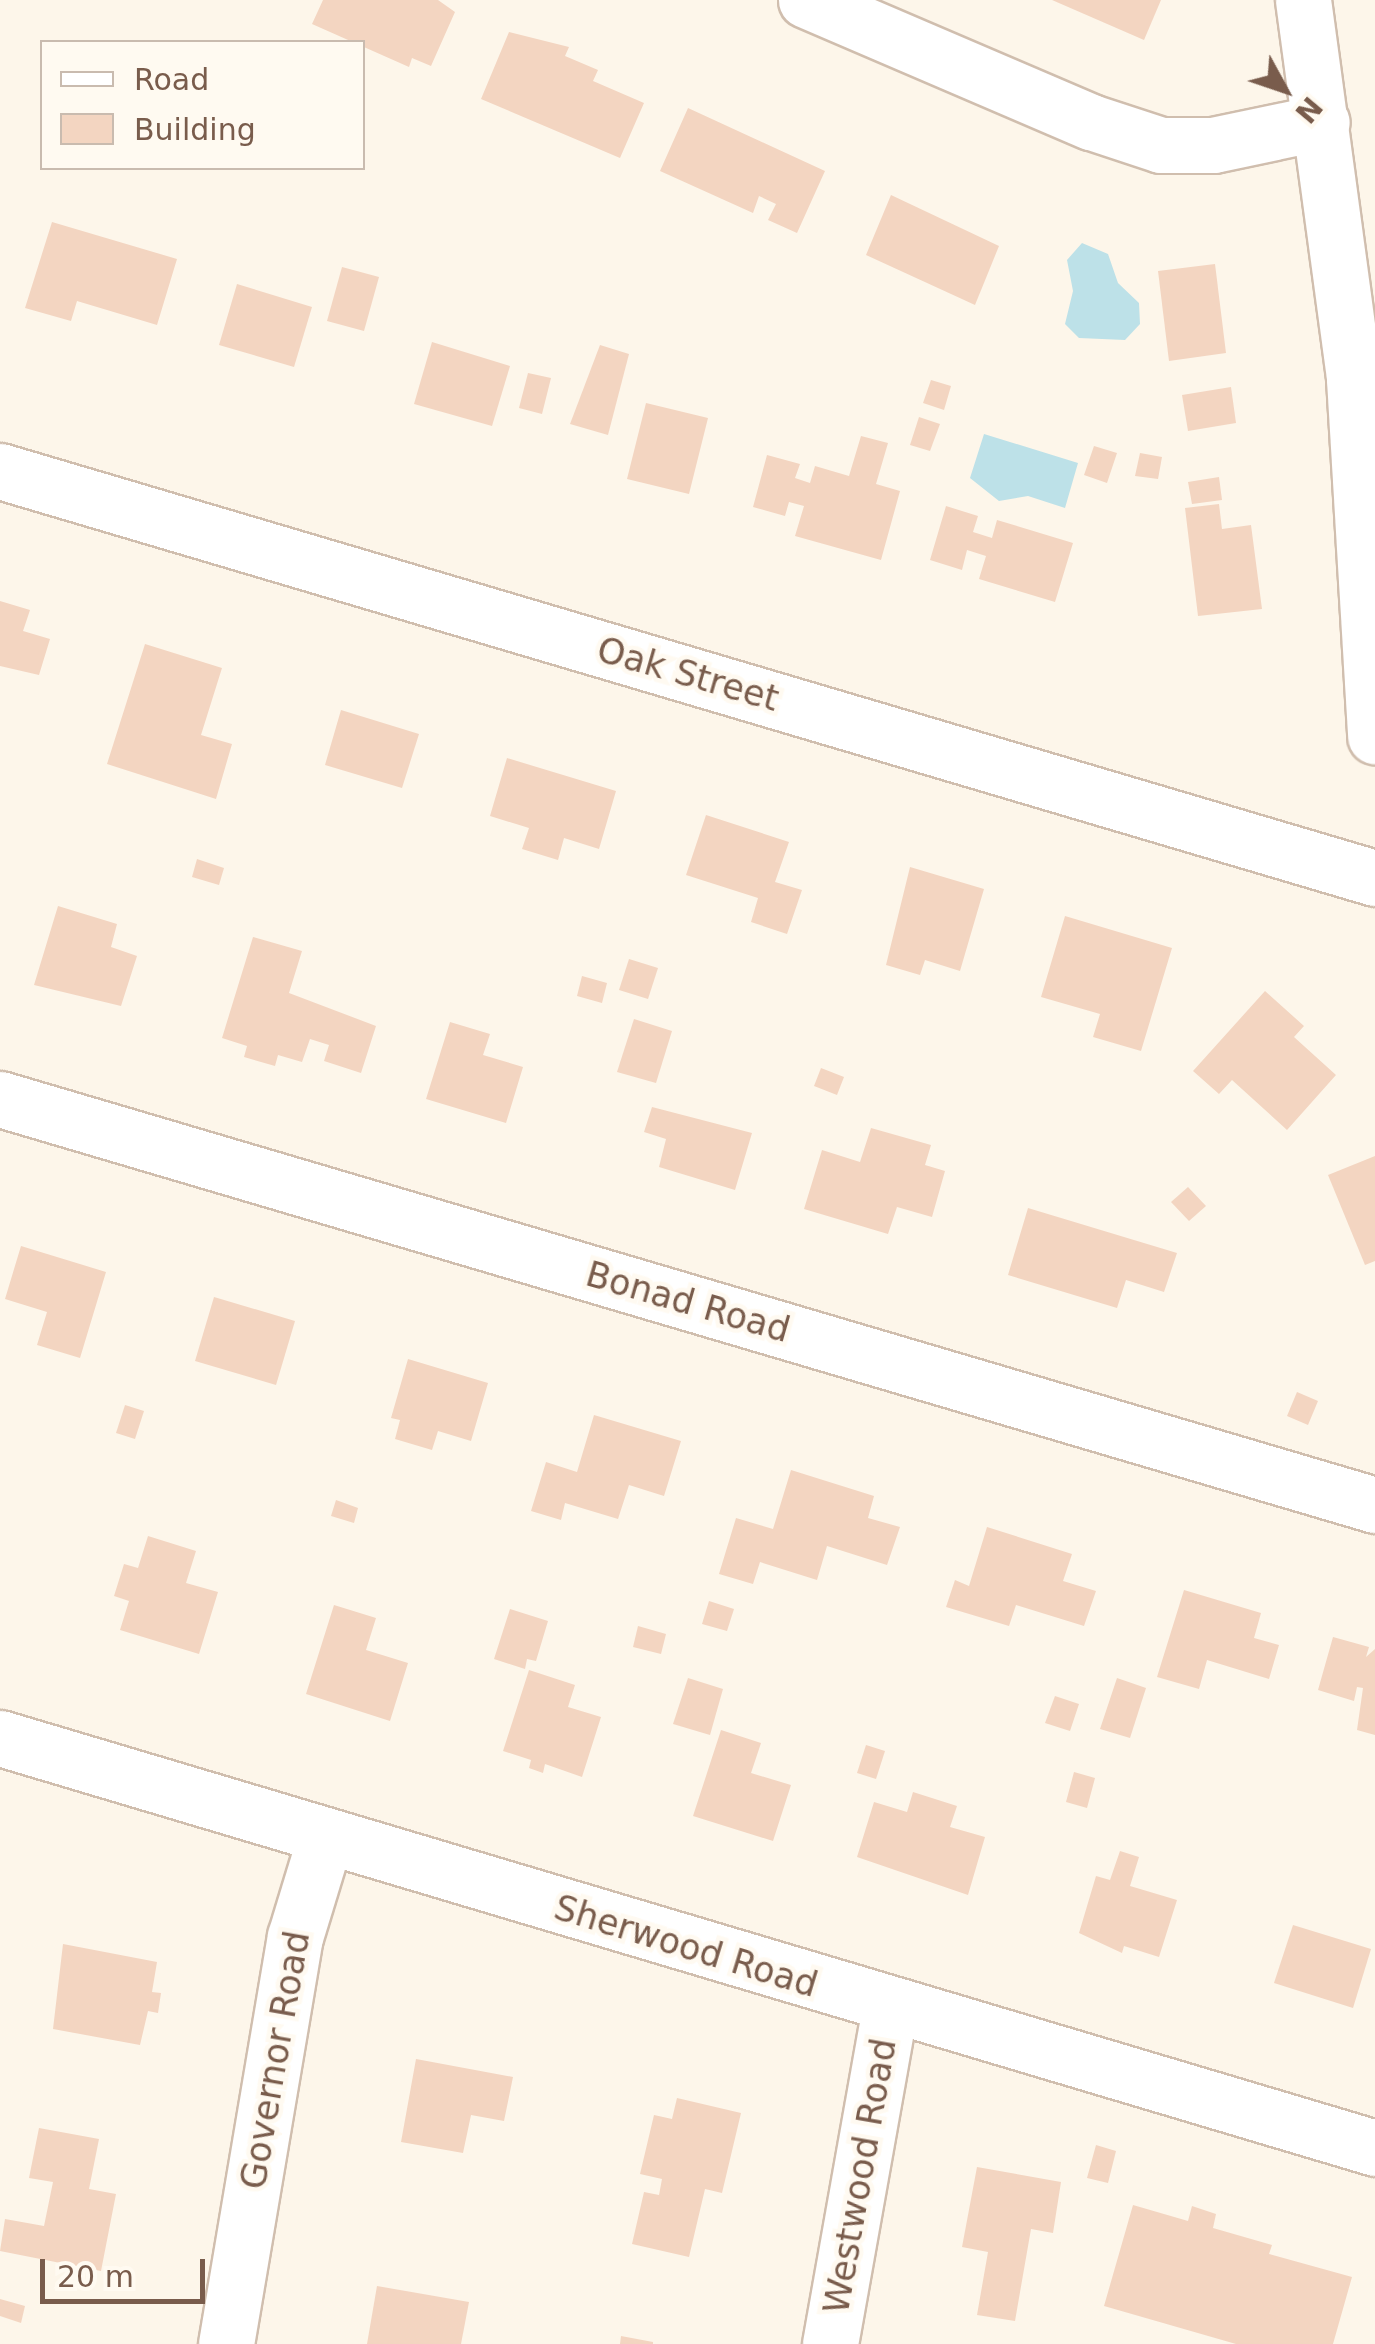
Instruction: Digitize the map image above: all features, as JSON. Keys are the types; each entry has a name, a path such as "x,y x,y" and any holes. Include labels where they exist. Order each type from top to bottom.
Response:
{"street":[{"path":"806,0 1091,122 1161,145 1213,145 1322,122"},
{"path":"1303,0 1322,122 1362,461 1375,736"},
{"name":"Oak Street","path":"0,471 1375,878"},
{"name":"Bonad Road","path":"0,1099 1375,1505"},
{"name":"Sherwood Road","path":"0,1738 890,2007 1375,2148"},
{"name":"Governor Road","path":"226,2344 295,1937 325,1838"},
{"name":"Westwood Road","path":"830,2344 890,2007"}],"water":[{"path":"1082,243 1108,254 1118,283 1139,303 1140,324 1125,340 1079,338 1065,324 1073,291 1067,260"},
{"path":"984,434 1078,463 1065,508 1028,496 999,501 970,478"}],"building":[{"path":"323,0 438,0 455,12 431,66 412,58 409,67 365,47 365,40 348,40 312,24"},
{"path":"1052,0 1161,0 1144,40"},
{"path":"509,32 569,47 565,56 598,70 593,81 644,103 620,158 481,99"},
{"path":"688,108 825,171 797,233 768,220 776,204 759,196 753,213 660,171"},
{"path":"891,195 999,246 975,305 866,255"},
{"path":"52,222 177,259 157,325 77,301 71,321 25,308"},
{"path":"1215,264 1226,353 1169,361 1158,271"},
{"path":"342,267 379,277 364,331 327,321"},
{"path":"237,284 312,307 294,367 219,345"},
{"path":"432,342 510,366 492,426 414,404"},
{"path":"600,345 629,354 608,435 570,424"},
{"path":"528,373 551,378 542,414 519,408"},
{"path":"931,380 951,386 944,410 923,403"},
{"path":"1231,387 1236,423 1188,431 1182,395"},
{"path":"646,403 708,418 689,494 627,479"},
{"path":"919,417 940,424 930,451 910,445"},
{"path":"861,436 888,443 876,484 900,491 881,560 795,536 804,506 789,502 785,516 753,507 767,455 800,464 795,478 810,483 815,466 849,476"},
{"path":"1094,446 1117,453 1107,483 1084,475"},
{"path":"1140,453 1162,457 1158,479 1135,476"},
{"path":"1219,477 1222,500 1192,504 1188,482"},
{"path":"1219,504 1222,529 1251,525 1262,609 1198,616 1185,508"},
{"path":"946,506 978,516 973,532 992,538 997,520 1073,543 1055,602 979,579 986,556 967,550 962,570 930,560"},
{"path":"0,601 30,610 23,631 50,639 39,675 0,666"},
{"path":"145,644 222,668 201,735 232,744 216,799 107,764"},
{"path":"341,710 419,734 402,788 325,765"},
{"path":"507,758 616,791 599,849 564,838 558,860 522,849 529,828 490,816"},
{"path":"706,815 789,842 775,882 802,890 787,934 751,922 758,898 686,875"},
{"path":"197,859 224,868 219,885 192,877"},
{"path":"910,867 984,889 960,971 925,960 920,975 886,965"},
{"path":"58,906 117,924 111,947 137,956 121,1006 34,985"},
{"path":"1065,916 1172,948 1141,1051 1093,1037 1100,1014 1041,997"},
{"path":"253,937 302,951 289,993 376,1026 361,1073 324,1061 329,1045 310,1039 302,1062 278,1055 275,1066 244,1057 247,1046 222,1038"},
{"path":"629,959 658,968 648,999 619,990"},
{"path":"582,976 607,983 602,1003 577,996"},
{"path":"1265,991 1304,1026 1294,1037 1336,1075 1287,1130 1232,1080 1219,1094 1193,1071"},
{"path":"634,1019 672,1031 656,1083 617,1072"},
{"path":"450,1022 490,1034 483,1055 523,1067 506,1123 426,1099"},
{"path":"821,1068 844,1077 837,1095 814,1086"},
{"path":"652,1107 752,1133 735,1190 659,1167 666,1139 644,1132"},
{"path":"871,1128 931,1145 925,1165 945,1171 932,1217 897,1207 888,1234 804,1209 822,1150 860,1162"},
{"path":"1375,1156 1375,1261 1365,1265 1328,1175"},
{"path":"1188,1187 1206,1206 1189,1221 1171,1202"},
{"path":"1028,1208 1177,1253 1164,1292 1126,1280 1117,1308 1008,1275"},
{"path":"21,1246 106,1272 80,1358 37,1345 47,1312 5,1299"},
{"path":"214,1297 295,1321 276,1385 195,1361"},
{"path":"408,1359 488,1383 471,1441 438,1431 432,1450 395,1439 400,1420 391,1418"},
{"path":"1297,1392 1318,1401 1308,1425 1287,1416"},
{"path":"125,1405 144,1411 135,1439 116,1433"},
{"path":"594,1415 681,1441 664,1496 629,1485 618,1519 565,1503 561,1520 531,1511 546,1462 577,1472"},
{"path":"791,1470 874,1496 868,1518 900,1527 887,1565 827,1546 817,1580 760,1562 753,1584 719,1574 736,1518 773,1529"},
{"path":"336,1500 358,1508 354,1523 331,1516"},
{"path":"987,1527 1072,1554 1063,1581 1096,1591 1084,1626 1016,1605 1009,1626 946,1607 955,1580 969,1586"},
{"path":"148,1536 196,1551 186,1583 218,1592 199,1654 120,1630 129,1601 114,1596 124,1564 138,1568"},
{"path":"1184,1590 1261,1613 1254,1638 1279,1645 1269,1679 1207,1660 1199,1689 1157,1677"},
{"path":"709,1601 734,1609 727,1631 702,1624"},
{"path":"334,1605 376,1618 366,1650 408,1663 390,1721 306,1694"},
{"path":"510,1609 548,1621 536,1661 527,1659 525,1669 494,1659"},
{"path":"638,1626 666,1634 661,1654 633,1647"},
{"path":"1333,1637 1369,1647 1366,1657 1375,1649 1375,1735 1357,1730 1363,1688 1357,1687 1354,1701 1318,1690"},
{"path":"529,1670 575,1685 568,1707 601,1717 582,1777 545,1764 543,1773 529,1768 531,1760 503,1751"},
{"path":"688,1678 723,1689 710,1735 673,1724"},
{"path":"1117,1678 1146,1688 1130,1738 1100,1729"},
{"path":"1055,1696 1079,1704 1070,1731 1045,1723"},
{"path":"721,1730 761,1743 751,1773 791,1785 773,1841 693,1816"},
{"path":"866,1745 885,1751 876,1779 857,1773"},
{"path":"1074,1772 1095,1778 1087,1808 1066,1802"},
{"path":"913,1792 957,1806 950,1827 985,1837 968,1895 857,1857 874,1802 907,1812"},
{"path":"1120,1851 1139,1857 1130,1886 1177,1900 1159,1957 1124,1946 1122,1953 1079,1933 1096,1876 1110,1880"},
{"path":"1293,1925 1371,1949 1353,2008 1274,1983"},
{"path":"63,1944 157,1962 152,1992 161,1993 158,2013 148,2011 140,2045 53,2029"},
{"path":"416,2059 513,2077 504,2121 471,2115 463,2153 401,2142"},
{"path":"677,2098 741,2113 722,2193 705,2189 689,2257 632,2244 644,2192 659,2195 662,2179 640,2174 654,2115 672,2119"},
{"path":"39,2128 99,2139 89,2189 116,2194 101,2271 0,2251 5,2219 44,2226 53,2182 29,2178"},
{"path":"1096,2145 1116,2151 1108,2183 1087,2178"},
{"path":"977,2167 1061,2182 1053,2233 1031,2229 1015,2321 977,2315 988,2252 962,2247"},
{"path":"1133,2205 1188,2221 1192,2206 1216,2214 1213,2228 1272,2245 1269,2254 1352,2277 1333,2344 1236,2344 1104,2306"},
{"path":"377,2286 469,2302 461,2344 367,2344"},
{"path":"0,2299 25,2306 21,2323 0,2316"},
{"path":"621,2336 653,2342 653,2344 620,2344"}]}
